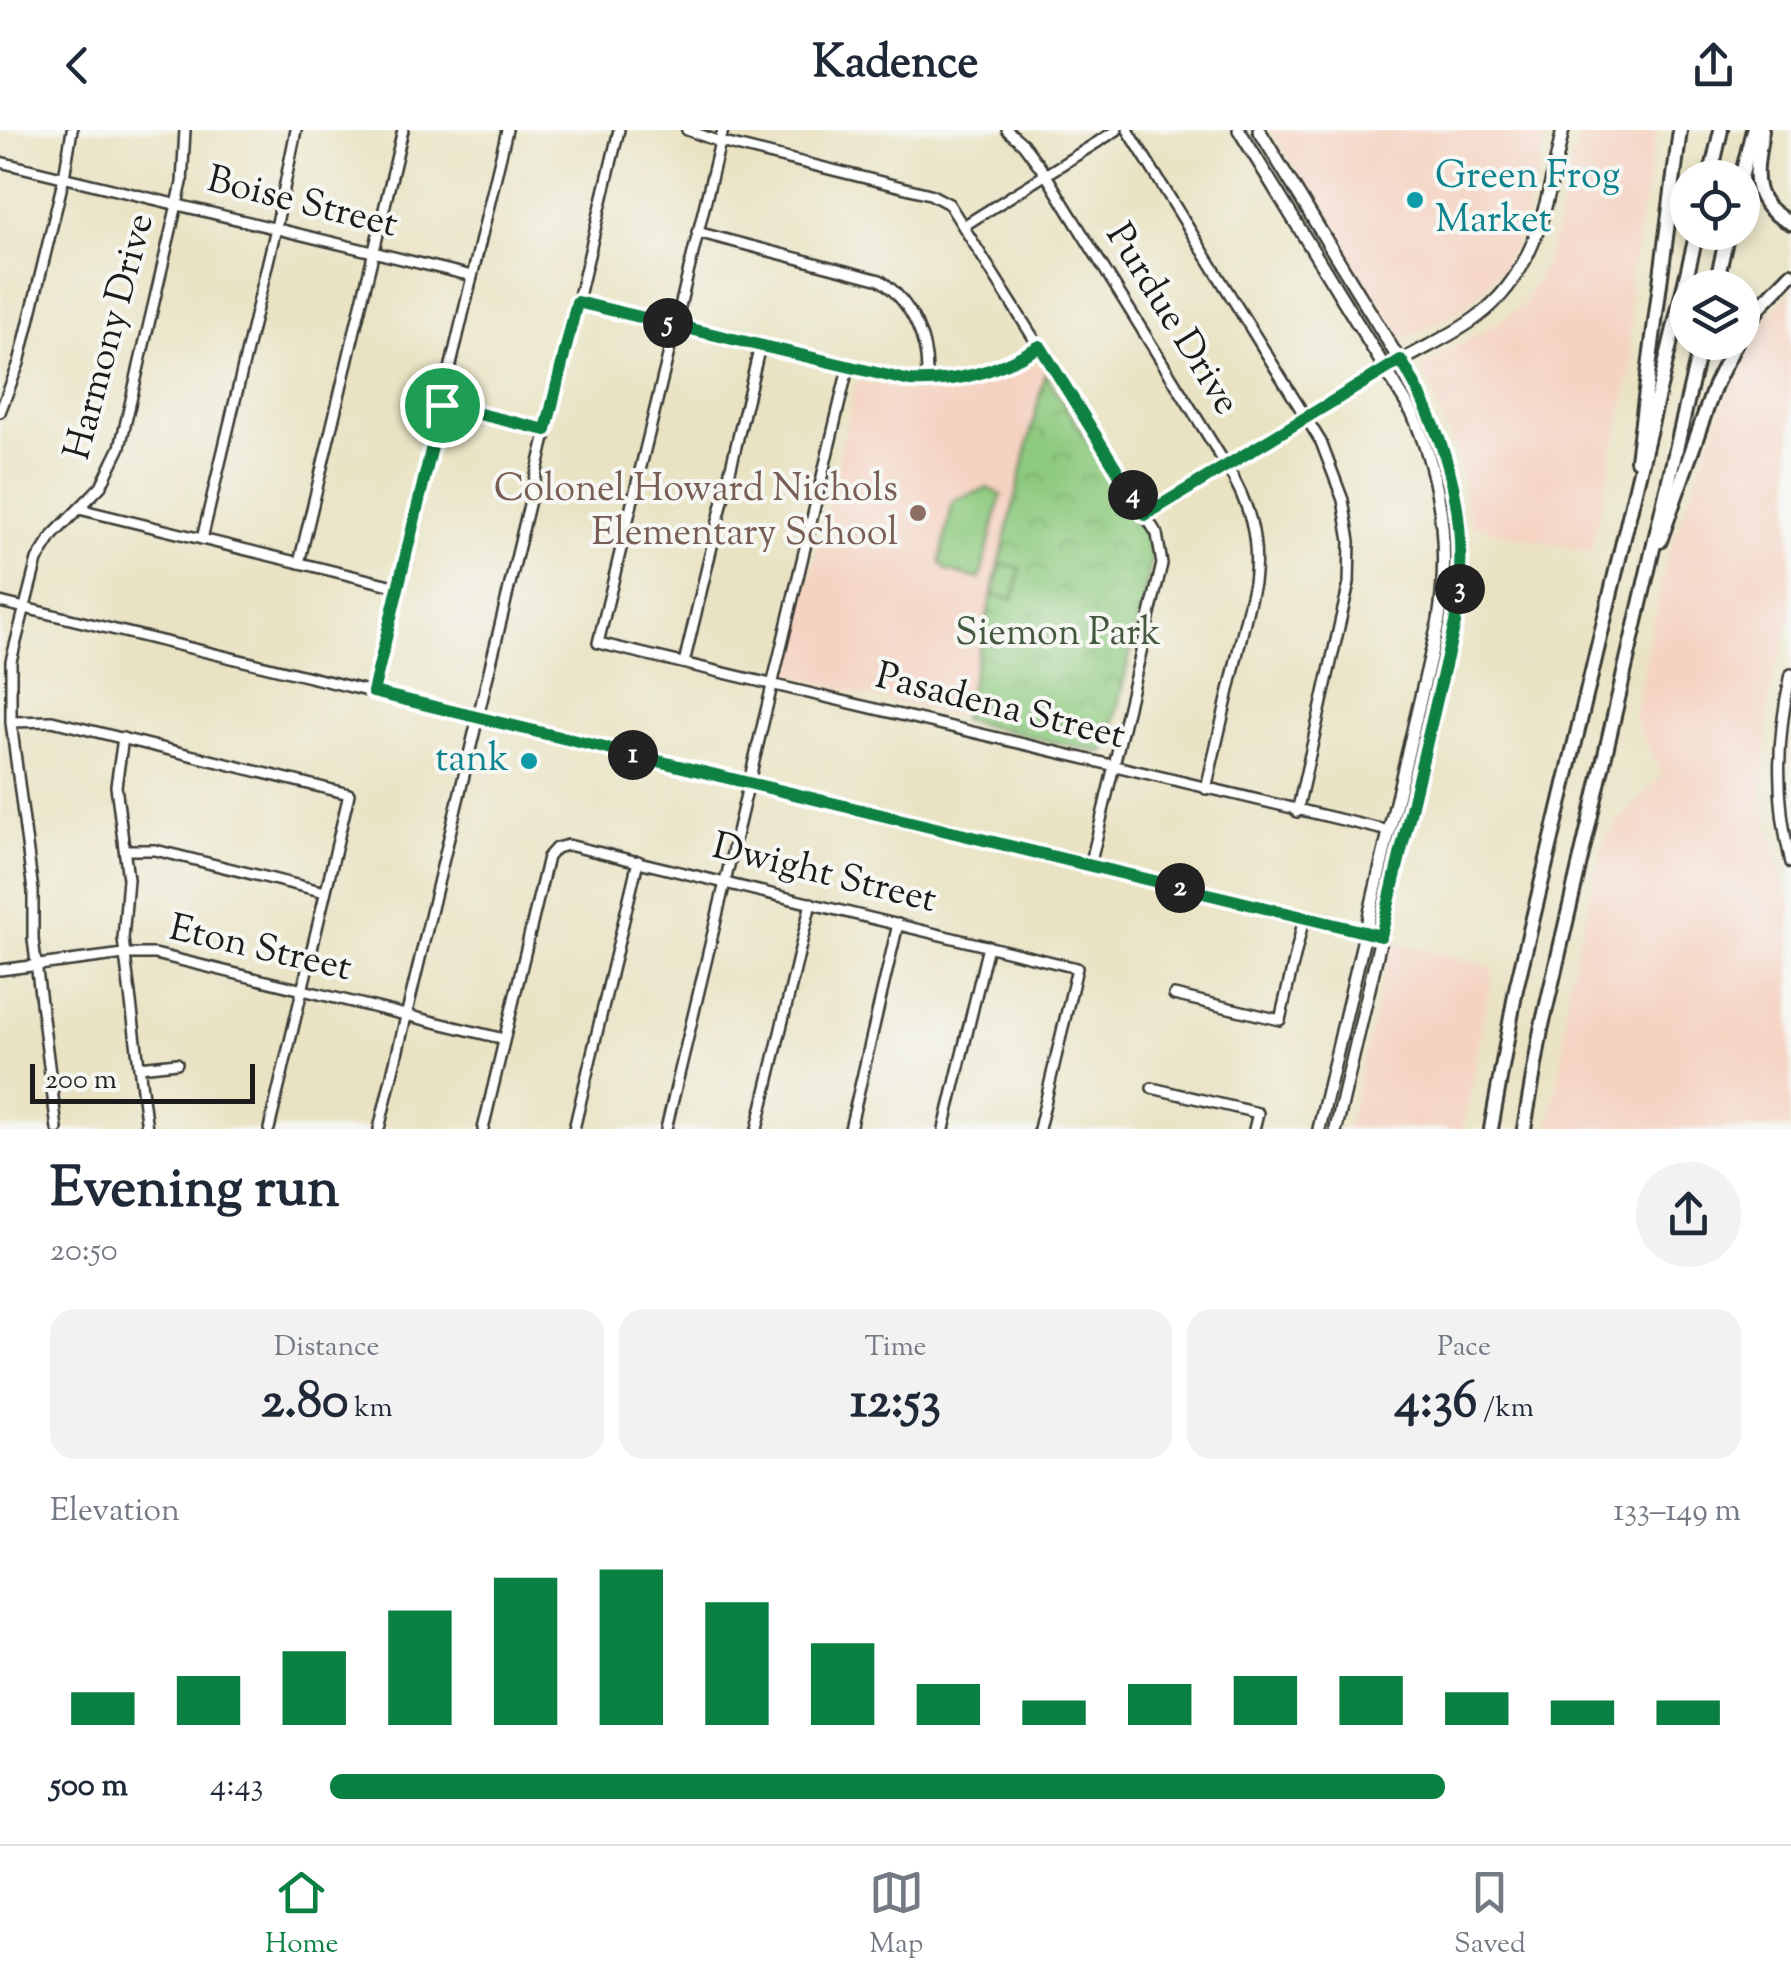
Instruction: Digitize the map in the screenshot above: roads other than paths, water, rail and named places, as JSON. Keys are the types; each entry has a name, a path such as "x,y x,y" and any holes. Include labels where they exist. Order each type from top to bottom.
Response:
{"highway":[{"path":"1632,514 1678,130"},
{"path":"1714,160 1721,130"},
{"path":"1745,160 1752,130"},
{"path":"1762,130 1757,190 1766,208 1791,223"},
{"path":"1491,1129 1516,989 1693,250"},
{"path":"1760,307 1791,274"},
{"path":"1524,1129 1541,1030 1697,360"},
{"path":"1646,570 1668,524 1714,385 1727,360"}],"main road":[{"path":"1239,130 1413,414 1431,462 1445,552 1439,620 1319,1129"},
{"path":"1258,130 1427,407 1447,458 1460,528 1461,576 1455,623 1336,1129"},
{"path":"1386,369 1476,318 1514,280 1538,236 1564,130"}],"street":[{"path":"0,412 19,363 72,130"},
{"name":"Harmony Drive","path":"57,1129 11,722 11,661 22,607 44,547 101,486 115,460 178,204 185,130"},
{"path":"202,539 296,130"},
{"path":"299,563 403,130"},
{"path":"373,692 507,130"},
{"path":"379,1129 618,130"},
{"path":"688,130 720,142 930,194 950,204 1145,515 1161,545 1162,564 1090,866"},
{"path":"674,324 723,130"},
{"name":"Purdue Drive","path":"1007,130 1046,175 1226,465 1250,515 1256,568 1206,789"},
{"path":"965,224 1117,130"},
{"path":"1128,130 1305,416 1338,480 1348,520 1346,604 1296,812"},
{"name":"Boise Street","path":"0,162 472,276"},
{"path":"698,232 880,280 896,294 925,342 926,382"},
{"path":"577,302 890,378 926,382 986,373 1040,346"},
{"name":"Pasadena Street","path":"674,324 598,643 1389,832"},
{"path":"684,664 760,346"},
{"path":"666,1129 848,368"},
{"path":"1145,515 1386,369"},
{"path":"442,405 546,430"},
{"path":"79,509 398,587"},
{"path":"0,602 1381,936"},
{"path":"1791,674 1782,713 1778,773 1791,864"},
{"path":"11,722 52,721 349,794 269,1129"},
{"path":"124,738 116,786 128,879 124,954 147,1129"},
{"name":"Dwight Street","path":"504,1039 548,857 556,848 568,845 1077,968 1039,1129"},
{"path":"124,850 156,850 326,892"},
{"path":"574,1129 638,861"},
{"path":"757,1129 811,903"},
{"path":"1174,995 1280,1020 1304,918"},
{"path":"850,1129 898,924"},
{"path":"944,1129 988,946"},
{"name":"Eton Street","path":"0,970 124,954 155,954 504,1039"},
{"path":"482,1129 504,1039"},
{"path":"139,1068 177,1062"},
{"path":"1152,1088 1258,1113 1254,1129"}],"place":[{"name":"Green Frog Market","path":"1415,200"},
{"name":"Colonel Howard Nichols Elementary School","path":"918,513"},
{"name":"tank","path":"529,761"}],"park label":[{"name":"Siemon Park","path":"1058,635"}]}
